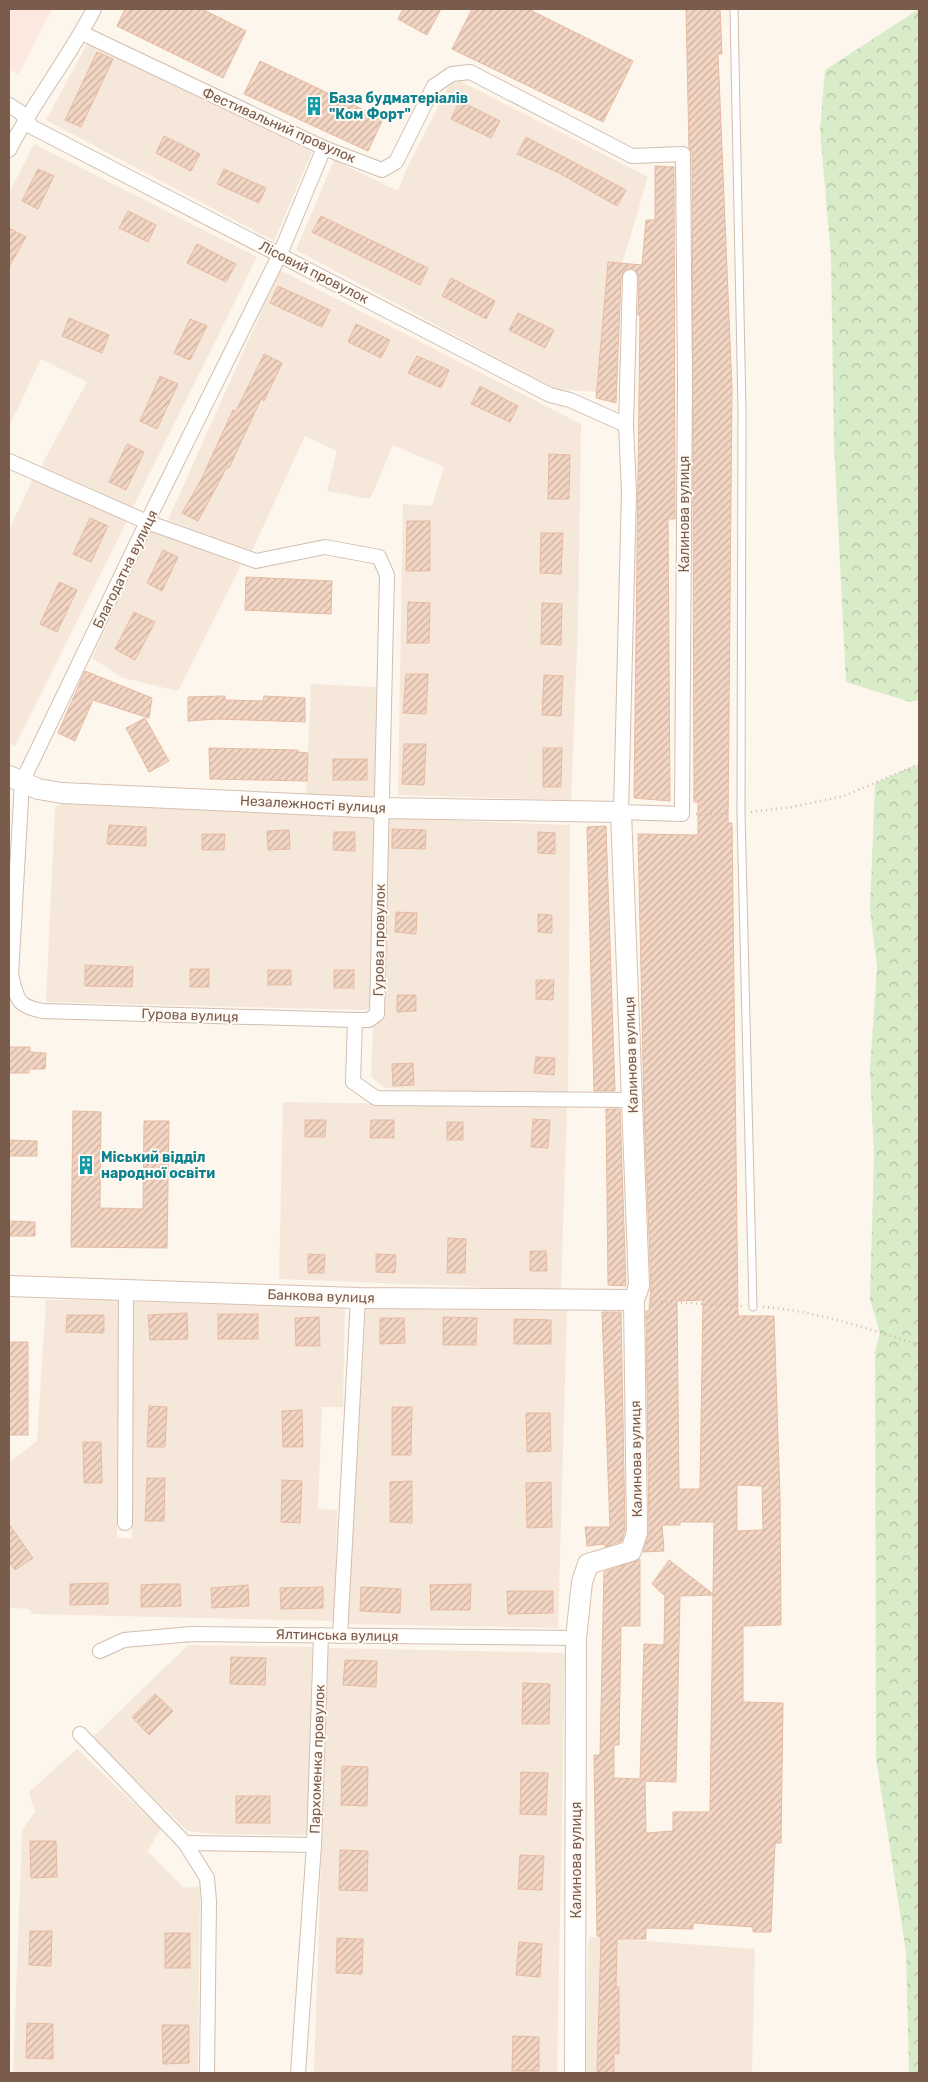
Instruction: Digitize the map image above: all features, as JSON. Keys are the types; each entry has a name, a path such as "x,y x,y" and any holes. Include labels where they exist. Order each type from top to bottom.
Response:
{"street":[{"path":"9,150 25,118 82,33 94,9"},
{"name":"Фестивальний провулок","path":"82,33 324,148 382,170 396,162 434,86 452,74 470,72 632,156 683,154"},
{"name":"Лісовий провулок","path":"9,106 25,118 32,127 550,395 570,400 626,425"},
{"name":"Благодатна вулиця","path":"25,1007 18,1000 11,975 15,779 147,522 280,254 324,148"},
{"name":"Калинова вулиця","path":"682,814 685,381 683,154"},
{"name":"Калинова вулиця","path":"575,2073 576,1638 582,1582 588,1564 631,1551 637,1532 634,1300 639,1286 621,812 629,491 626,425 630,277"},
{"path":"9,461 147,522"},
{"name":"Гурова провулок","path":"147,522 256,561 325,547 379,558 387,574 377,1014 369,1020 355,1020"},
{"name":"Незалежності вулиця","path":"15,779 38,789 62,793 382,808 621,812"},
{"path":"621,812 682,814"},
{"name":"Гурова вулиця","path":"25,1007 53,1011 355,1020"},
{"path":"355,1020 353,1082 376,1098 633,1100"},
{"name":"Банкова вулиця","path":"9,1286 358,1298 634,1300"},
{"path":"126,1290 126,1523"},
{"path":"340,1636 358,1298"},
{"name":"Ялтинська вулиця","path":"100,1651 124,1640 192,1634 576,1638"},
{"name":"Пархоменка провулок","path":"184,1843 314,1845 321,1635"},
{"path":"80,1734 184,1843 207,1878 209,1901 207,2073"},
{"path":"298,2073 314,1845"}],"lane":[{"path":"734,9 742,412 741,814 753,1307"}],"path":[{"path":"682,814 741,814 792,807 844,796 919,764"},
{"path":"634,1300 786,1308 919,1345"}],"shaded area":[{"path":"9,9 52,9 18,75 9,69"},
{"path":"88,42 312,152 274,241 46,120"},
{"path":"460,81 648,177 622,264 608,262 596,392 556,389 296,250 334,160 398,191 407,168 450,83"},
{"path":"34,144 257,257 133,507 41,466 87,382 41,359 9,427 9,193"},
{"path":"280,270 581,424 578,625 571,800 398,795 403,504 432,506 444,467 393,445 370,499 327,491 337,451 305,436 251,553 168,520"},
{"path":"34,476 128,519 15,746 9,743 9,530"},
{"path":"152,530 241,565 178,691 123,678 92,658"},
{"path":"311,684 376,687 375,798 306,794"},
{"path":"62,804 374,817 370,1007 366,1010 46,1002 55,807"},
{"path":"387,818 570,825 568,1096 384,1088 371,1076 373,1027 384,1016"},
{"path":"283,1102 567,1107 561,1290 279,1279"},
{"path":"46,1300 119,1300 117,1537 132,1539 133,1302 345,1307 343,1407 322,1407 318,1509 337,1510 335,1621 32,1614 29,1609 12,1608 9,1604 9,1462 37,1441"},
{"path":"366,1306 567,1309 558,1628 347,1624"},
{"path":"188,1645 312,1647 309,1835 214,1834 187,1831 92,1738"},
{"path":"328,1648 565,1653 557,2073 314,2073"},
{"path":"77,1749 161,1829 147,1851 184,1888 200,1886 198,2073 13,2073 22,1830 35,1812 29,1792"},
{"path":"590,1937 755,1949 752,2073 586,2073 588,1945"}],"green space":[{"path":"919,9 919,700 910,702 846,682 834,444 831,258 820,129 825,70"},
{"path":"919,764 919,2073 909,2073 906,1952 876,1758 875,1351 880,1333 870,1299 874,1157 870,1069 877,967 870,909 875,783"}],"building":[{"path":"125,9 202,9 246,31 223,78 117,26"},
{"path":"403,9 441,9 427,35 398,19"},
{"path":"472,9 528,9 633,61 603,122 452,49"},
{"path":"686,9 720,9 722,54 718,54 732,388 728,823 732,823 738,1316 774,1316 780,1498 781,1625 743,1626 743,1702 783,1703 781,1843 775,1843 771,1932 753,1932 753,1927 693,1923 693,1929 646,1928 646,1939 617,1939 616,1987 619,1987 619,2054 614,2053 614,2073 597,2073 601,1937 597,1936 594,1755 600,1755 604,1572 640,1559 640,1626 621,1626 619,1745 614,1745 614,1778 640,1779 644,1644 664,1645 665,1596 652,1584 669,1560 713,1594 714,1522 680,1522 680,1525 662,1525 664,1551 643,1552 649,1532 646,1311 649,1311 651,1286 644,1109 638,834 698,835 698,802 694,802 692,154 689,148","holes":["703,1300 700,1489 679,1489 677,1301","737,1485 762,1486 763,1530 737,1531","713,1595 710,1812 673,1812 673,1831 646,1833 645,1781 676,1782 680,1596"]},
{"path":"97,52 113,59 81,127 65,120"},
{"name":"База будматеріалів \"Ком Форт\"","path":"260,61 383,119 368,151 244,94"},
{"path":"460,101 500,121 491,138 451,119"},
{"path":"164,136 200,154 191,171 156,153"},
{"path":"526,137 626,190 617,206 559,173 517,154"},
{"path":"655,166 674,167 675,519 668,519 670,801 634,798 640,315 638,315 639,277 635,270 631,268 625,270 621,277 616,403 596,398 608,262 642,265 646,220 655,220"},
{"path":"38,169 54,176 38,209 22,201"},
{"path":"224,169 266,188 259,203 217,184"},
{"path":"128,211 156,225 148,242 119,228"},
{"path":"321,216 428,268 420,285 312,232"},
{"path":"9,228 26,237 9,267"},
{"path":"197,244 236,264 226,282 187,263"},
{"path":"451,278 495,301 486,319 442,296"},
{"path":"278,286 330,310 322,327 270,303"},
{"path":"518,313 554,330 545,348 509,330"},
{"path":"69,318 109,335 102,353 62,336"},
{"path":"190,319 207,326 190,360 174,353"},
{"path":"356,324 390,340 381,358 348,342"},
{"path":"264,354 282,363 264,401 261,399 229,468 227,467 198,521 182,513 202,478 233,410 236,411"},
{"path":"417,356 449,370 441,388 408,373"},
{"path":"160,376 178,384 157,429 140,421"},
{"path":"480,386 518,406 510,422 471,404"},
{"path":"127,444 144,452 126,490 109,482"},
{"path":"549,454 570,455 569,499 548,499"},
{"path":"90,518 108,526 91,562 73,554"},
{"path":"407,521 430,521 430,571 406,571"},
{"path":"541,533 563,533 561,574 540,573"},
{"path":"163,550 178,557 162,591 147,583"},
{"path":"246,577 332,581 331,614 245,610"},
{"path":"59,582 77,590 57,632 40,624"},
{"path":"408,602 430,603 429,643 407,643"},
{"path":"542,603 562,604 561,645 541,644"},
{"path":"134,612 155,622 135,660 115,649"},
{"path":"85,671 152,698 149,718 93,700 75,741 58,733"},
{"path":"406,674 428,674 426,714 403,713"},
{"path":"544,675 563,676 561,716 542,715"},
{"path":"225,696 225,700 263,701 264,696 305,698 305,722 217,719 188,721 188,697"},
{"path":"145,718 169,761 149,772 126,728"},
{"path":"404,744 426,744 424,785 402,784"},
{"path":"209,748 298,750 298,752 308,753 307,781 210,779"},
{"path":"543,748 562,748 561,787 543,787"},
{"path":"333,759 367,759 367,780 333,780"},
{"path":"109,825 146,827 146,846 107,844"},
{"path":"606,826 615,1091 594,1091 587,827"},
{"path":"392,829 426,830 425,849 392,848"},
{"path":"289,830 290,849 268,850 267,831"},
{"path":"334,832 355,832 355,851 333,850"},
{"path":"538,832 555,833 555,854 538,853"},
{"path":"202,834 225,834 224,850 202,850"},
{"path":"396,912 417,913 416,934 395,932"},
{"path":"538,914 552,915 552,933 538,932"},
{"path":"85,965 133,967 132,987 85,986"},
{"path":"190,969 209,969 209,987 190,987"},
{"path":"268,970 291,970 291,985 268,985"},
{"path":"334,970 354,970 354,988 334,988"},
{"path":"536,980 554,980 553,1000 536,999"},
{"path":"397,995 416,995 416,1011 397,1012"},
{"path":"9,1047 30,1047 30,1052 46,1053 45,1069 29,1069 29,1073 9,1073"},
{"path":"536,1057 555,1058 554,1075 534,1073"},
{"path":"413,1063 414,1085 393,1086 392,1064"},
{"path":"606,1109 620,1109 626,1286 608,1285"},
{"name":"Міський відділ народної освіти","path":"73,1111 101,1112 100,1208 143,1209 144,1121 169,1121 167,1248 71,1247"},
{"path":"533,1119 550,1120 548,1148 531,1147"},
{"path":"305,1120 326,1120 325,1137 305,1137"},
{"path":"371,1120 394,1120 394,1138 370,1138"},
{"path":"447,1122 463,1122 463,1140 447,1140"},
{"path":"9,1140 37,1141 37,1156 9,1156"},
{"path":"9,1221 35,1222 35,1236 9,1236"},
{"path":"448,1238 466,1239 465,1273 447,1273"},
{"path":"530,1251 546,1251 547,1271 530,1271"},
{"path":"308,1254 325,1255 324,1273 308,1273"},
{"path":"376,1254 396,1255 395,1273 376,1272"},
{"path":"602,1312 621,1312 625,1530 622,1541 605,1547 605,1544 587,1546 585,1527 610,1527"},
{"path":"187,1313 188,1339 150,1340 148,1315"},
{"path":"218,1314 258,1314 258,1339 218,1339"},
{"path":"67,1315 104,1315 104,1333 66,1332"},
{"path":"319,1317 320,1346 296,1346 295,1318"},
{"path":"443,1317 477,1318 476,1345 443,1345"},
{"path":"380,1318 404,1318 405,1343 380,1344"},
{"path":"514,1319 551,1320 551,1344 514,1344"},
{"path":"9,1342 28,1342 28,1435 9,1435"},
{"path":"149,1406 167,1407 165,1447 147,1447"},
{"path":"392,1407 412,1407 411,1455 392,1455"},
{"path":"302,1410 303,1447 283,1447 282,1411"},
{"path":"526,1413 550,1413 551,1451 527,1452"},
{"path":"83,1442 101,1442 102,1483 84,1483"},
{"path":"147,1478 165,1478 164,1521 145,1521"},
{"path":"282,1480 302,1481 300,1523 281,1522"},
{"path":"412,1481 412,1523 390,1522 390,1482"},
{"path":"551,1482 552,1527 527,1528 526,1483"},
{"path":"9,1524 33,1558 15,1570 9,1562"},
{"path":"108,1583 108,1604 70,1605 70,1584"},
{"path":"180,1584 181,1606 141,1607 141,1585"},
{"path":"471,1584 470,1610 431,1610 430,1585"},
{"path":"248,1585 249,1606 212,1608 211,1588"},
{"path":"323,1587 323,1608 281,1609 280,1588"},
{"path":"361,1587 401,1589 400,1613 360,1611"},
{"path":"507,1591 553,1591 553,1613 508,1614"},
{"path":"231,1657 266,1658 265,1685 230,1684"},
{"path":"345,1660 377,1661 376,1687 343,1685"},
{"path":"523,1683 550,1684 549,1724 522,1724"},
{"path":"155,1694 173,1711 149,1735 132,1717"},
{"path":"342,1766 368,1767 367,1806 341,1805"},
{"path":"521,1772 548,1773 546,1815 520,1814"},
{"path":"236,1796 270,1796 270,1823 236,1823"},
{"path":"30,1841 56,1841 57,1877 31,1878"},
{"path":"340,1850 368,1851 367,1891 339,1890"},
{"path":"520,1855 544,1856 542,1890 518,1889"},
{"path":"30,1931 52,1931 51,1966 29,1965"},
{"path":"165,1933 190,1933 190,1968 165,1968"},
{"path":"337,1938 363,1939 362,1974 336,1973"},
{"path":"519,1942 542,1944 540,1977 516,1975"},
{"path":"27,2023 53,2024 53,2059 26,2058"},
{"path":"162,2025 189,2025 189,2063 163,2064"},
{"path":"513,2036 539,2037 539,2071 512,2071"}],"place":[{"name":"База будматеріалів \"Ком Форт\"","path":"314,106"},
{"name":"Міський відділ народної освіти","path":"86,1165"}]}
